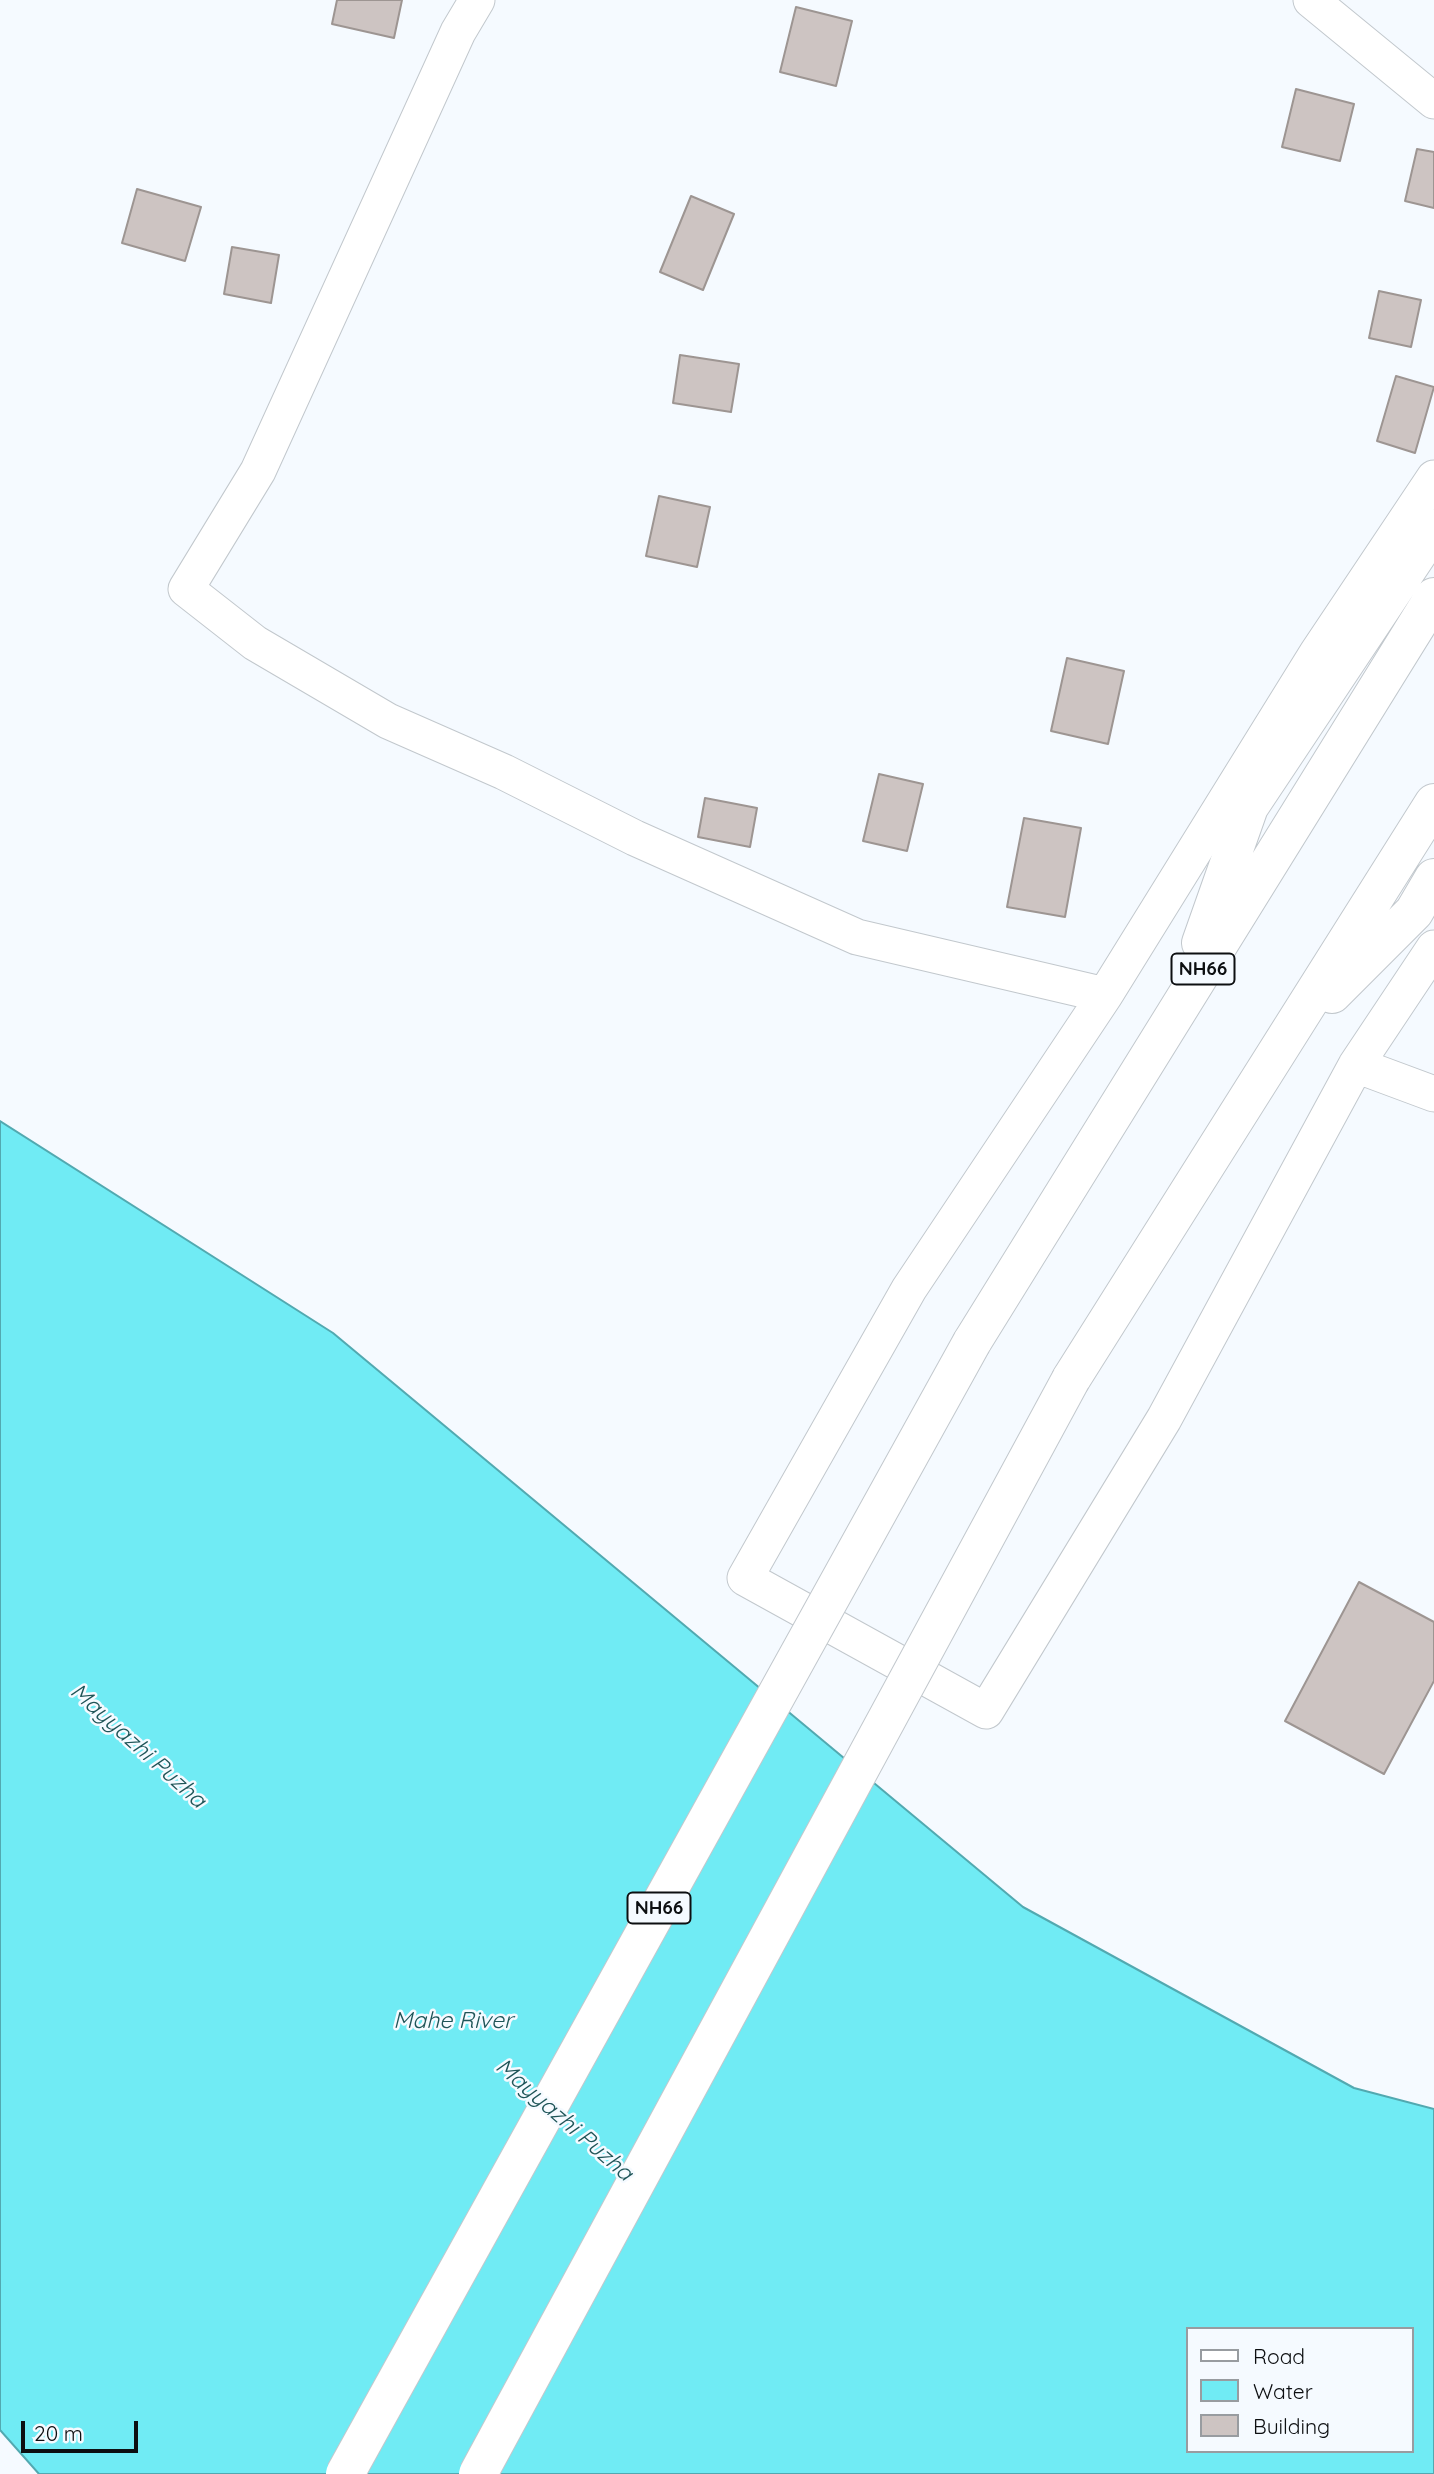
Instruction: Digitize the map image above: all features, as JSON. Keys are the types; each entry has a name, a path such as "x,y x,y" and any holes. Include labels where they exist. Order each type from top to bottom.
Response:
{"highway":[{"path":"1177,1011 1249,807 1434,529"},
{"name":"NH66","path":"345,2474 972,1342 1434,597"},
{"path":"478,2474 1071,1379 1434,803"},
{"path":"1285,1040 1414,912 1434,878"}],"street":[{"path":"477,0 458,32 258,471 186,589 255,643 388,721 504,772 635,838 857,937 1105,995"},
{"path":"1311,0 1434,101"},
{"path":"1434,478 1317,653 1105,995 909,1289 745,1578 986,1711 1164,1419 1356,1065 1434,948"},
{"path":"1356,1065 1434,1094"}],"water":[{"name":"Mahe River","path":"0,1121 333,1333 1023,1907 1354,2088 1434,2109 1434,2474 39,2474 0,2430"}],"building":[{"path":"337,0 402,0 394,38 332,24"},
{"path":"796,7 852,21 836,86 780,72"},
{"path":"1296,89 1354,104 1340,161 1282,147"},
{"path":"1417,149 1434,152 1434,208 1405,201"},
{"path":"137,189 201,207 185,261 122,243"},
{"path":"691,196 734,214 703,290 660,272"},
{"path":"232,247 279,255 271,303 224,294"},
{"path":"1379,291 1421,300 1411,347 1369,338"},
{"path":"680,355 739,364 731,412 673,403"},
{"path":"1396,376 1434,387 1415,453 1377,441"},
{"path":"659,496 710,507 697,567 646,556"},
{"path":"1067,658 1124,671 1108,744 1051,731"},
{"path":"879,774 923,784 907,851 863,841"},
{"path":"705,798 757,808 750,847 698,837"},
{"path":"1024,818 1081,828 1065,917 1007,907"},
{"path":"1359,1582 1434,1622 1434,1681 1384,1774 1285,1721"}],"water label":[{"name":"Mayyazhi Puzha","path":"138,1746"},
{"name":"Mayyazhi Puzha","path":"564,2120"}]}
